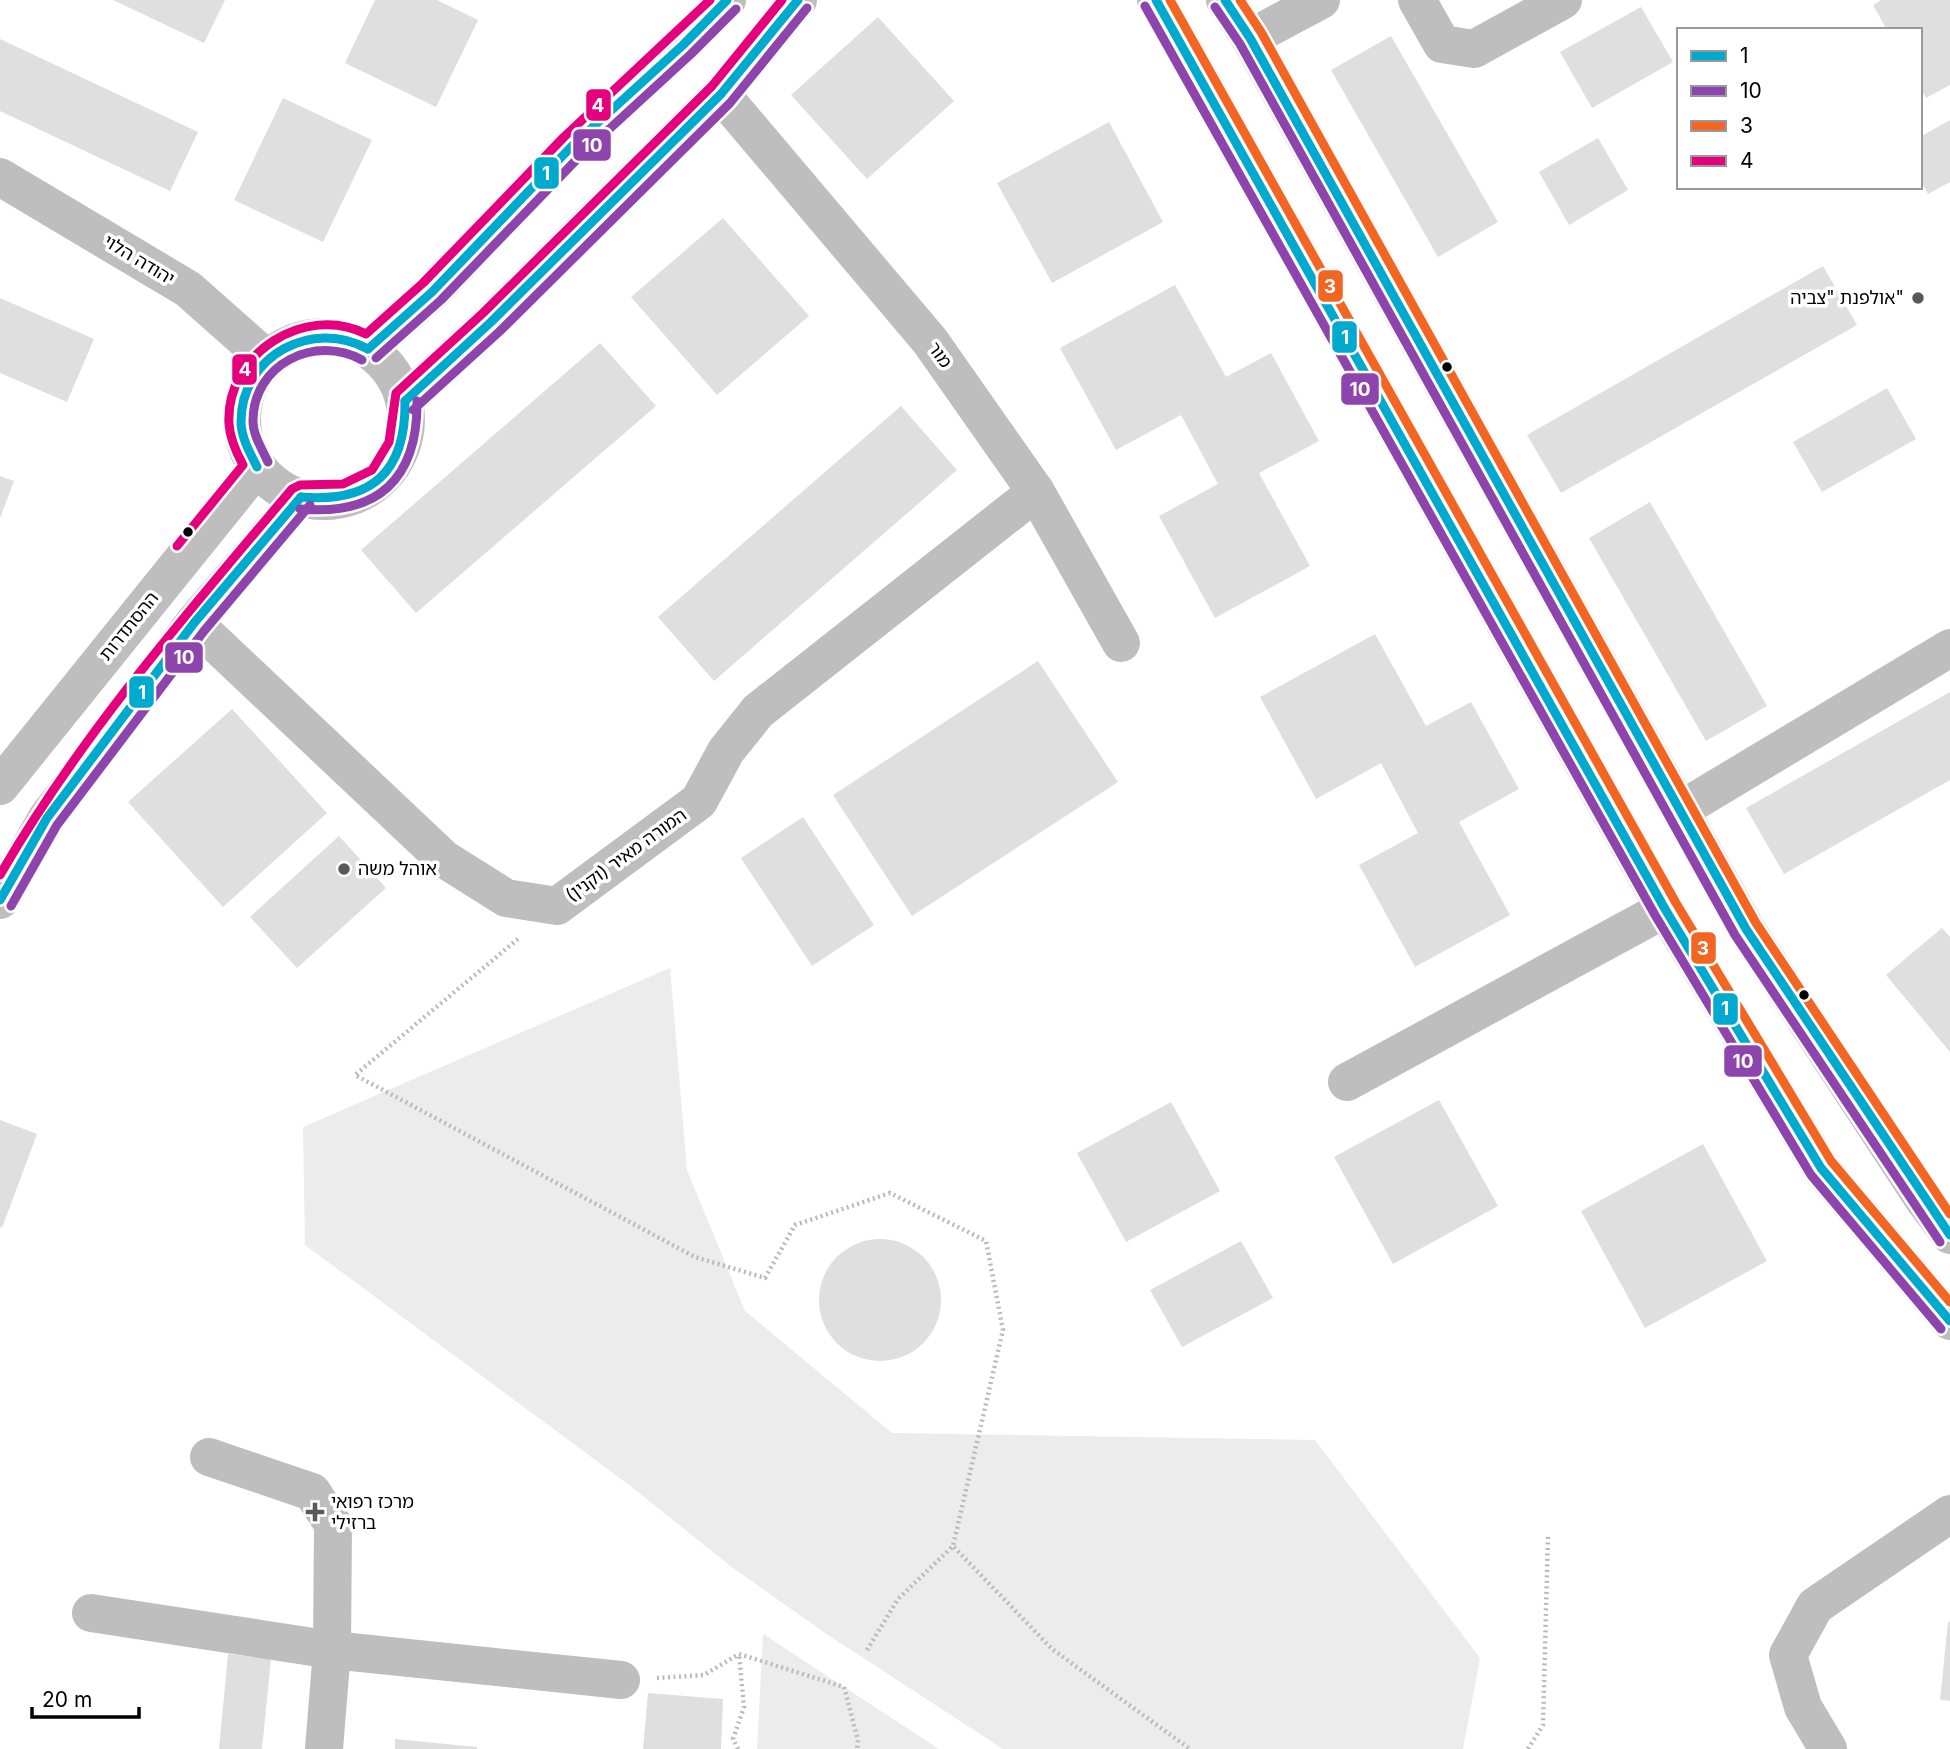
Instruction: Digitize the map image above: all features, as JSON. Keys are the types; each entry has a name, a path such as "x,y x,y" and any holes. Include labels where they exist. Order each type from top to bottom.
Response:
{"street":[{"path":"369,349 432,292 572,146 683,45 727,0"},
{"path":"405,401 491,322 721,94 798,0"},
{"path":"1156,0 1665,909 1821,1168 1950,1321"},
{"path":"1225,0 1250,38 1682,809 1746,929 1924,1200 1950,1235"},
{"path":"1250,38 1321,0"},
{"path":"1417,0 1442,44 1474,48 1563,0"},
{"name":"מור","path":"721,94 930,341 1036,492 1121,643"},
{"name":"יהודה הלוי","path":"0,177 188,289 267,359"},
{"path":"316,336 344,338 369,349 385,363 398,380 405,401 407,422 404,443 395,462 381,479 364,492 344,499 322,501 301,498 276,486 257,467 246,446 241,423 243,400 252,378 267,359 289,344 316,336"},
{"name":"ההסתדרות","path":"0,786 257,467"},
{"name":"המורה מאיר (וקנין)","path":"194,623 444,859 506,898 557,906 699,801 726,751 758,711 1036,492"},
{"path":"0,900 47,818 194,623 301,498"},
{"path":"1682,809 1950,648"},
{"path":"1347,1082 1665,909"},
{"path":"209,1457 312,1492 333,1524 332,1650 324,1749"},
{"path":"1828,1749 1803,1707 1788,1654 1815,1606 1950,1514"},
{"path":"91,1613 332,1650 621,1680"}],"path":[{"path":"557,906 355,1075 695,1257 765,1278 795,1226 890,1193 986,1241 1003,1330 953,1546 898,1599 867,1650"},
{"path":"1528,1749 1543,1725 1548,1534"},
{"path":"953,1546 1052,1649 1190,1749"},
{"path":"621,1680 704,1675 739,1654 844,1687 858,1740 857,1749"},
{"path":"738,1749 733,1739 744,1707 739,1654"}],"shaded area":[{"path":"670,968 687,1170 745,1311 892,1433 1315,1440 1480,1658 1463,1749 1003,1749 825,1633 729,1565 629,1485 305,1245 303,1127"},
{"path":"763,1634 939,1749 757,1749"}],"building":[{"path":"113,0 225,0 204,43"},
{"path":"375,0 437,0 478,20 436,107 345,63"},
{"path":"1881,0 1950,0 1950,85 1926,98 1922,91 1922,28 1886,28 1873,5"},
{"path":"1641,7 1673,62 1592,108 1560,52"},
{"path":"878,17 954,101 867,179 791,95"},
{"path":"1391,36 1498,222 1438,257 1331,70"},
{"path":"0,39 198,132 170,191 0,111"},
{"path":"283,98 372,140 323,242 234,200"},
{"path":"1950,120 1950,182 1928,194 1922,184 1922,136"},
{"path":"1109,122 1163,222 1052,283 997,183"},
{"path":"1598,138 1628,190 1569,225 1539,172"},
{"path":"723,218 809,316 717,395 631,297"},
{"path":"1823,266 1857,325 1561,493 1527,435"},
{"path":"1175,285 1226,377 1271,353 1319,441 1259,473 1310,566 1215,618 1159,516 1218,484 1181,415 1116,450 1060,348"},
{"path":"0,298 94,339 67,402 0,373"},
{"path":"600,343 656,406 416,613 361,550"},
{"path":"1887,388 1916,439 1822,492 1793,442"},
{"path":"901,406 957,470 714,681 658,617"},
{"path":"0,476 14,481 0,518"},
{"path":"1650,502 1767,706 1706,741 1589,538"},
{"path":"1375,634 1426,726 1471,702 1519,789 1459,822 1510,915 1415,967 1359,865 1418,833 1381,763 1316,799 1260,697"},
{"path":"1038,661 1118,782 912,916 833,795"},
{"path":"1950,692 1950,780 1784,874 1746,808"},
{"path":"232,709 327,813 223,907 128,802"},
{"path":"803,817 874,925 812,966 741,858"},
{"path":"339,836 386,888 297,968 250,917"},
{"path":"1942,928 1950,937 1950,1052 1886,975"},
{"path":"1439,1100 1498,1206 1393,1264 1334,1157"},
{"path":"1171,1102 1220,1191 1126,1242 1077,1153"},
{"path":"0,1120 37,1134 2,1228 0,1227"},
{"path":"1703,1144 1767,1261 1645,1328 1581,1211"},
{"path":"880,1239 903,1244 923,1257 936,1277 941,1300 936,1323 923,1343 903,1356 880,1361 857,1356 837,1343 824,1323 819,1300 824,1277 837,1257 857,1244"},
{"path":"1241,1241 1273,1298 1182,1347 1150,1290"},
{"path":"1950,1622 1950,1701 1940,1700"},
{"path":"228,1654 271,1659 262,1749 219,1749"},
{"path":"648,1693 723,1699 721,1749 643,1749"},
{"path":"395,1739 477,1747 477,1749 395,1749"}],"transit line":[{"name":"4","path":"177,546 243,465 230,430 231,399 240,376 255,357 273,341 295,330 318,325 342,326 366,334 423,283 564,137 710,0"},
{"name":"1","path":"368,349 432,292 572,146 683,45 727,0"},
{"name":"4","path":"0,875 31,824 100,724 292,489 300,485 343,484 372,470 389,442 396,393 483,313 712,86 782,0"},
{"name":"1","path":"405,401 491,322 721,94 798,0"},
{"name":"1","path":"1156,0 1665,909 1821,1168 1950,1321"},
{"name":"3","path":"1170,0 1676,903 1831,1161 1950,1302"},
{"name":"1","path":"1225,0 1250,38 1746,929 1950,1235"},
{"name":"3","path":"1240,0 1261,32 1756,923 1950,1214"},
{"name":"10","path":"1145,6 1655,915 1811,1175 1941,1329"},
{"name":"10","path":"1215,7 1240,44 1735,935 1940,1242"},
{"name":"10","path":"413,410 500,331 730,103 807,8"},
{"name":"10","path":"376,358 441,300 581,155 736,9"},
{"name":"1","path":"257,467 244,439 241,422 244,398 253,378 267,361 284,349 304,341 325,338 347,340 368,349"},
{"name":"10","path":"268,462 256,437 253,421 256,401 263,384 275,370 290,359 307,353 344,353 362,360"},
{"name":"1","path":"301,497 347,495 380,478 399,447 404,426 405,401"},
{"name":"10","path":"300,509 327,510 351,506 372,498 388,487 401,471 410,452 417,401"},
{"name":"1","path":"0,900 47,818 194,623 301,497"},
{"name":"10","path":"11,906 57,825 204,631 310,505"}],"place":[{"name":"אולפנת \"צביה\"","path":"1918,298"},
{"name":"אוהל משה","path":"344,869"},
{"name":"מרכז רפואי ברזילי","path":"315,1512"}]}
